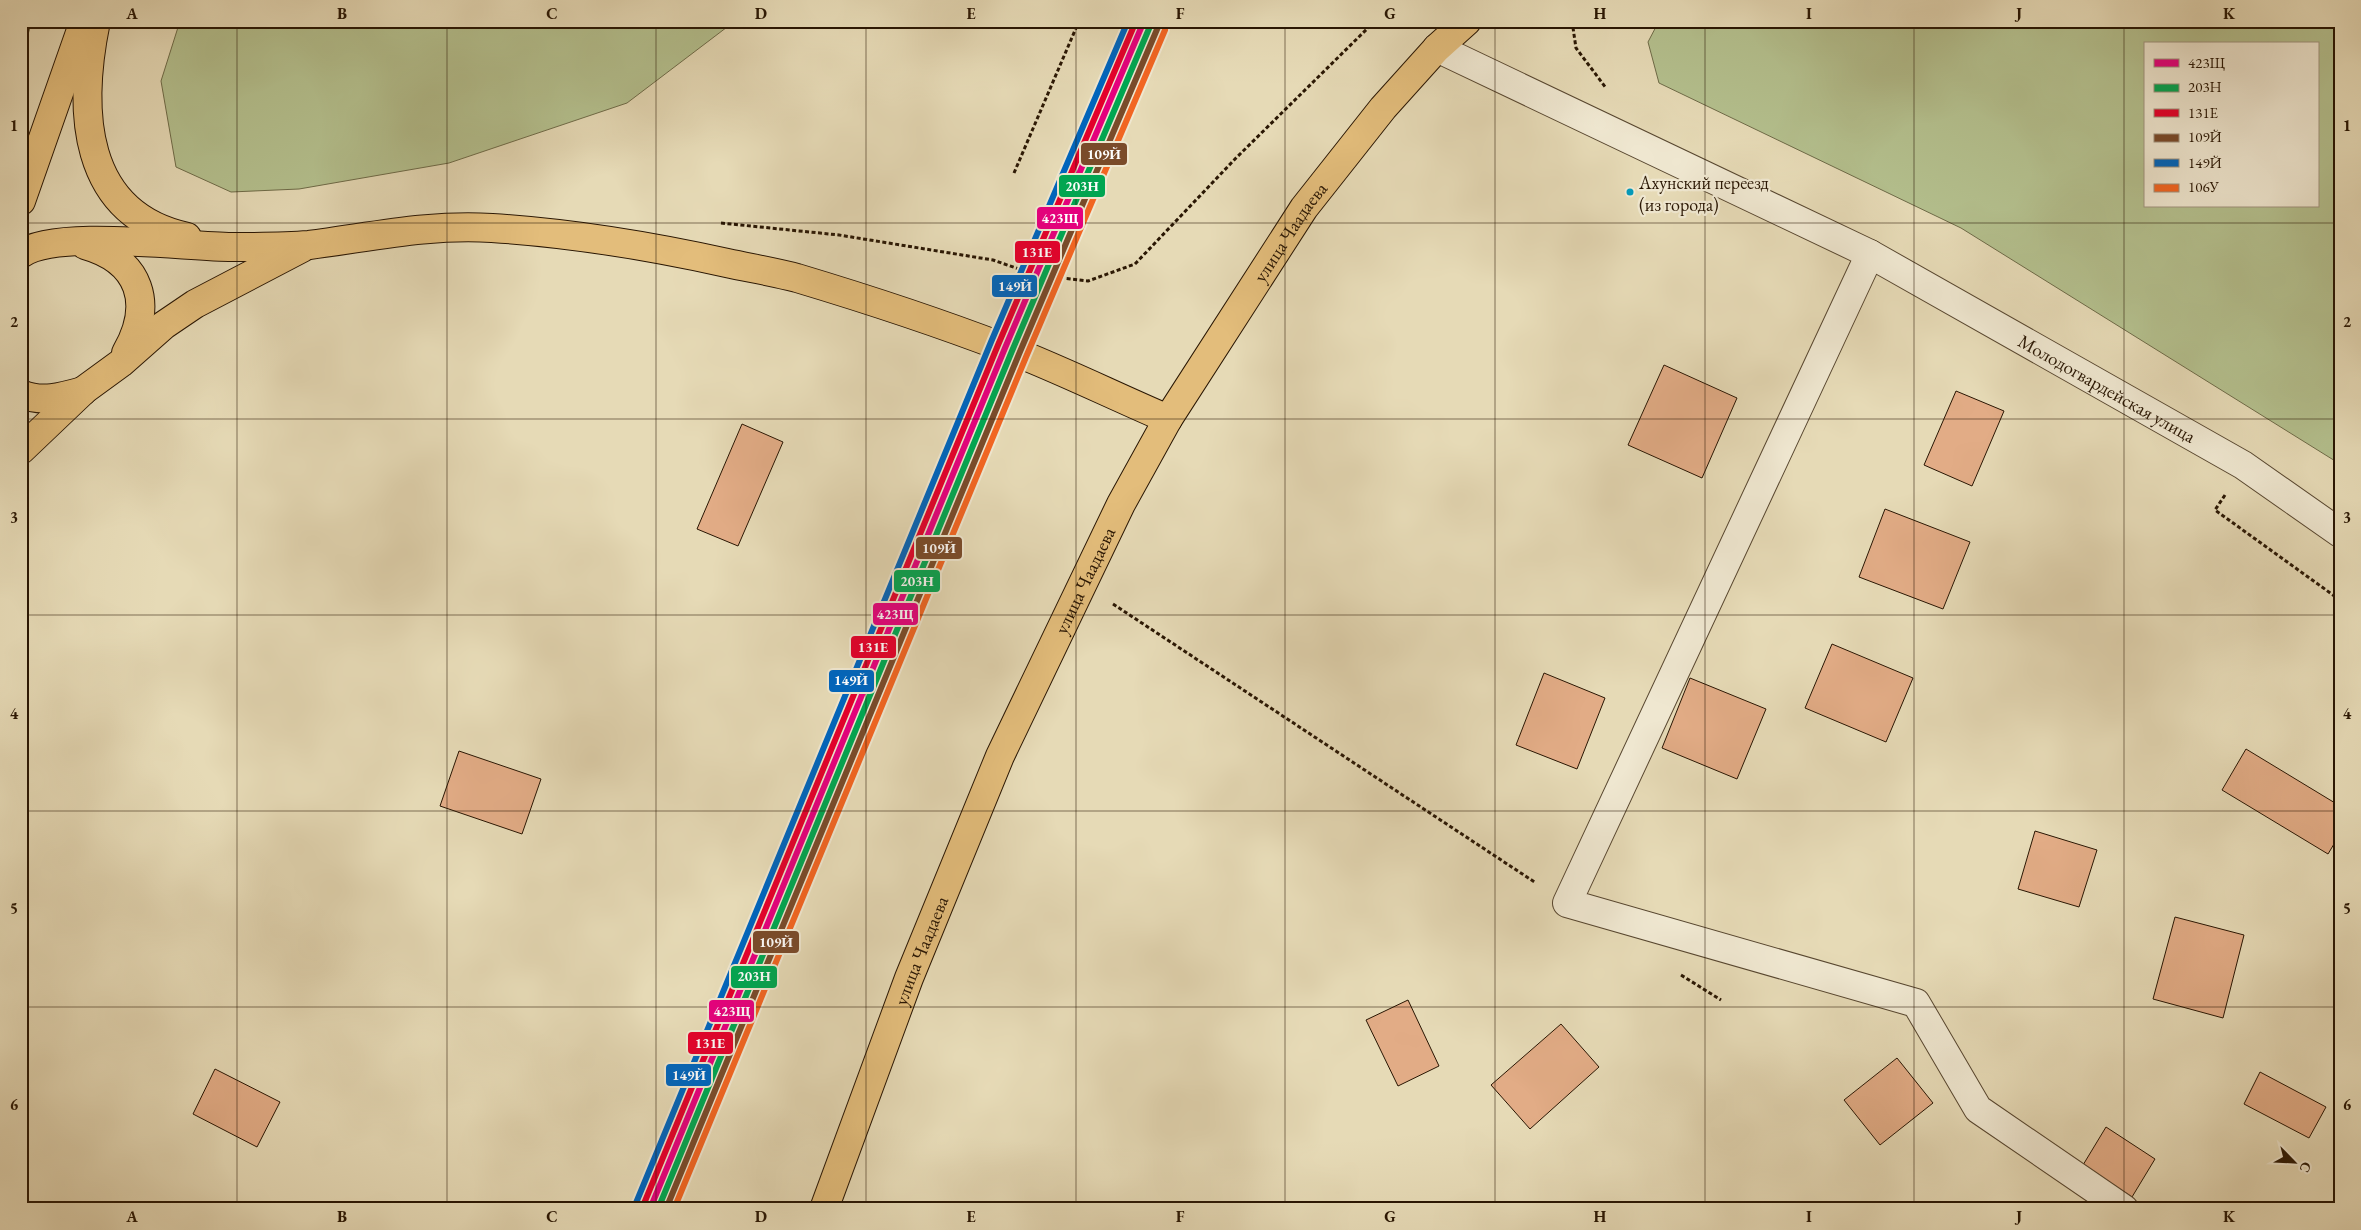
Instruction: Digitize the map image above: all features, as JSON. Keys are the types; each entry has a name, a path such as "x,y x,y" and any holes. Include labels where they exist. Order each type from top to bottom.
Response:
{"main road":[{"path":"21,201 84,21"},
{"path":"96,21 88,68 86,114 90,140 98,164 111,188 126,207 145,222 173,234 232,247"},
{"name":"улица Чаадаева","path":"824,1209 909,978 992,775 1082,583 1168,419 1304,208 1383,108 1437,48 1467,21"},
{"path":"21,254 29,248 68,241 232,247 308,245 412,230 475,228 550,234 665,249 794,278 933,322 1005,348 1168,419"},
{"path":"68,241 87,246 113,257 125,266 139,292 140,324 120,363"},
{"path":"21,450 84,390 120,363 164,325 194,304 308,245"},
{"path":"21,394 44,399 60,397 84,390"}],"street":[{"name":"Молодогвардейская улица","path":"1437,48 1870,254 2243,465 2340,533"},
{"path":"1870,254 1567,903 1916,1003 1978,1110 2124,1209"}],"path":[{"path":"1014,173 1078,21"},
{"path":"712,222 838,235 993,260 1036,275 1088,281 1135,264 1235,159 1376,21"},
{"path":"2243,465 2215,510 2340,600"},
{"path":"1082,583 1567,903"},
{"path":"1680,974 1721,1000"}],"green space":[{"path":"21,21 32,21 21,58"},
{"path":"180,21 735,21 627,103 449,163 299,189 231,192 176,167 161,81"},
{"path":"1659,21 2340,21 2340,464 1961,228 1659,83 1648,42"}],"building":[{"path":"1664,365 1737,398 1702,478 1628,445"},
{"path":"1956,391 2004,411 1972,486 1924,465"},
{"path":"742,424 783,442 738,546 697,529"},
{"path":"1885,509 1970,542 1943,609 1859,577"},
{"path":"1832,644 1913,678 1886,742 1805,708"},
{"path":"1544,673 1605,698 1577,769 1516,745"},
{"path":"1690,678 1766,709 1737,779 1662,748"},
{"path":"2246,749 2340,806 2340,834 2328,854 2222,790"},
{"path":"459,751 541,779 522,834 440,806"},
{"path":"2035,831 2097,850 2079,907 2018,889"},
{"path":"2175,917 2244,935 2223,1018 2153,999"},
{"path":"1408,1000 1439,1066 1398,1086 1366,1020"},
{"path":"1561,1024 1599,1067 1530,1129 1491,1085"},
{"path":"1897,1058 1933,1103 1880,1145 1844,1100"},
{"path":"215,1069 280,1102 257,1147 193,1114"},
{"path":"2260,1072 2326,1107 2309,1138 2244,1104"},
{"path":"2106,1127 2155,1159 2132,1197 2083,1165"}],"transit line":[{"name":"149Й","path":"636,1203 991,342 1128,21"},
{"name":"131Е","path":"643,1206 998,345 1136,21"},
{"name":"423Щ","path":"650,1209 1005,348 1144,21"},
{"name":"203Н","path":"658,1209 1012,351 1151,24"},
{"name":"109Й","path":"666,1209 1019,354 1158,27"},
{"name":"106У","path":"674,1209 1026,357 1165,30"}],"place":[{"name":"Ахунский переезд (из города)","path":"1630,192"}]}
